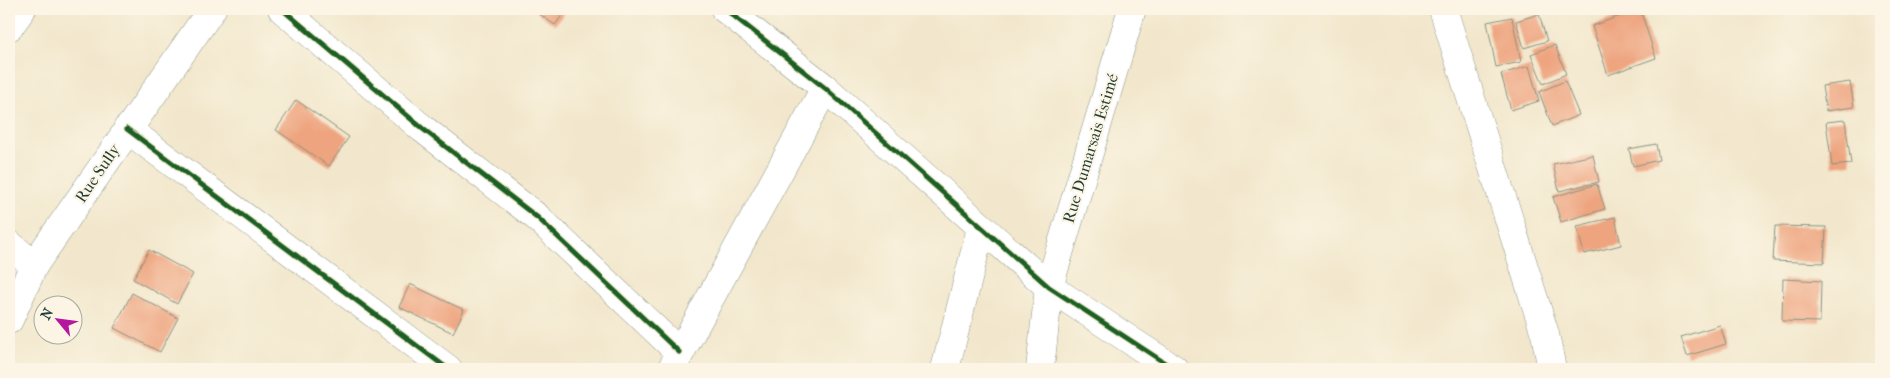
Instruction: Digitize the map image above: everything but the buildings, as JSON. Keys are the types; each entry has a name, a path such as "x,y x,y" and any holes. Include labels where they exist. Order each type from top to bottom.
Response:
{"street":[{"path":"9,27 22,9"},
{"name":"Rue Sully","path":"9,320 34,265 127,128 212,9"},
{"path":"282,9 423,129 538,218 675,361 825,88"},
{"path":"725,9 825,88 1049,288 1174,369"},
{"name":"Rue Dumarsais Estimé","path":"1040,369 1049,288 1132,9"},
{"path":"1443,9 1545,334 1552,369"},
{"path":"127,128 448,369"},
{"path":"945,369 981,228"},
{"path":"9,244 34,265"}],"cycle path":[{"path":"282,9 423,129 538,218 679,352"},
{"path":"725,9 825,88 1049,287 1174,369"},
{"path":"127,129 448,369"}]}
